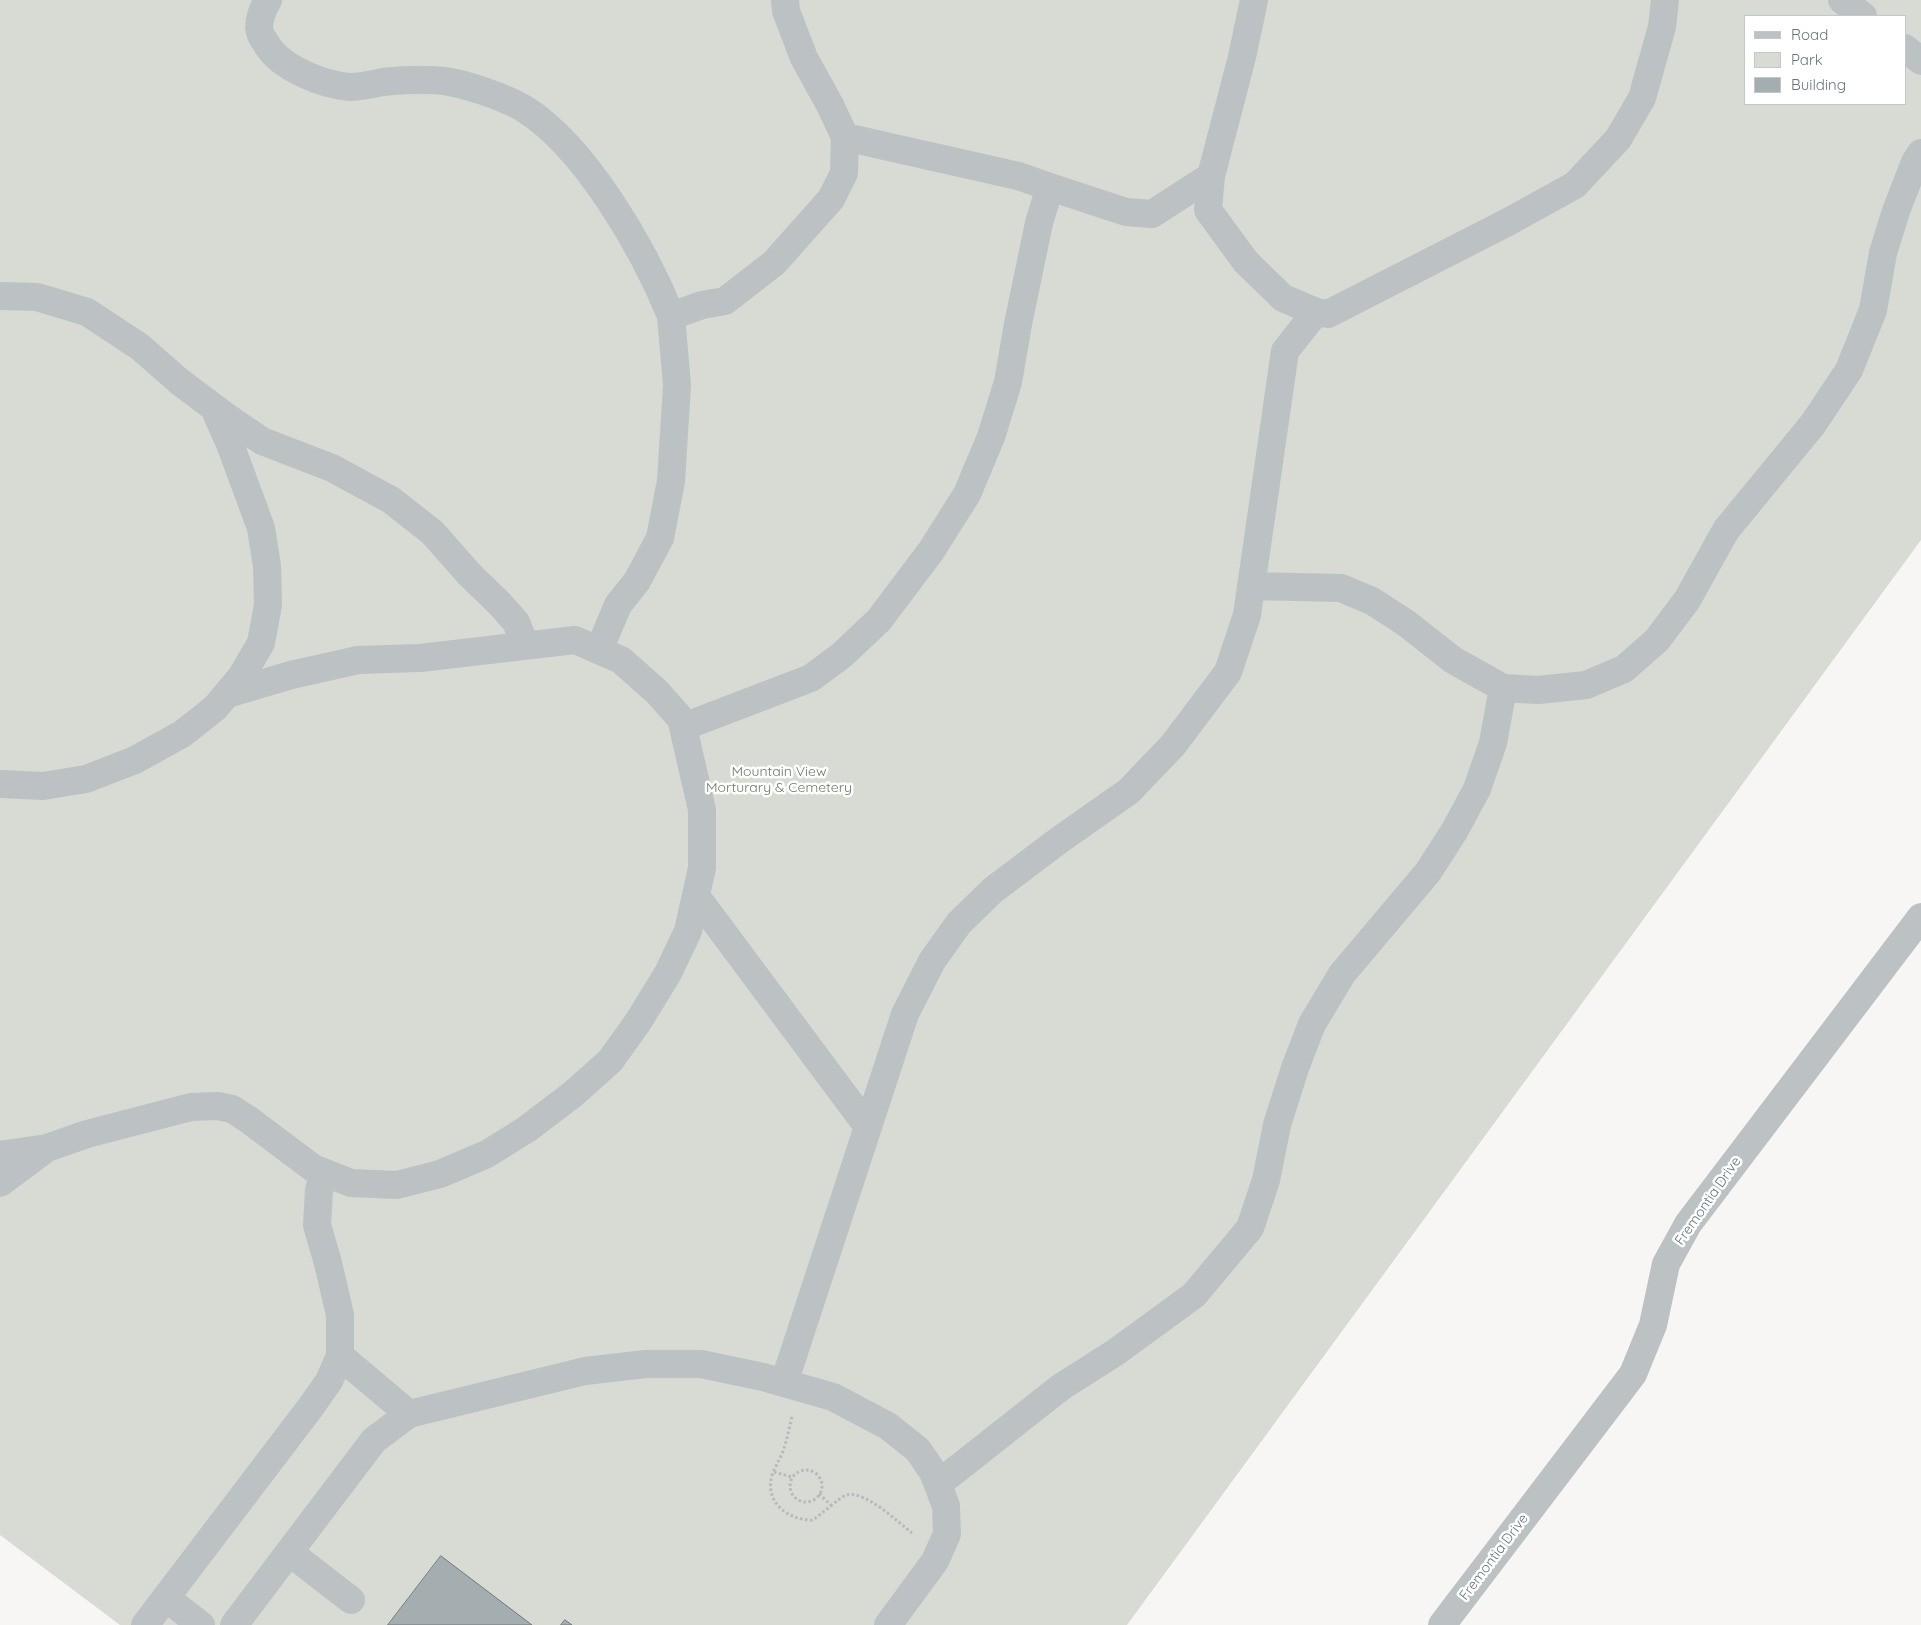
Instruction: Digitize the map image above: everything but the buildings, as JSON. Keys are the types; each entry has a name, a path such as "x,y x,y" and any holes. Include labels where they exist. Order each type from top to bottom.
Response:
{"street":[{"path":"268,0 262,10 259,31 272,53 294,69 320,81 350,87 387,82 444,81 484,91 523,108 558,136 592,174 632,237 658,284 671,316 677,385 671,481 660,538 637,581 618,605 599,650"},
{"path":"671,316 702,305 725,301 774,263 831,199 844,173 845,137 804,58 786,11 785,0"},
{"path":"1254,0 1242,57 1211,176 1208,210 1246,262 1283,298 1316,312 1328,314 1506,223 1574,185 1618,139 1642,98 1662,27 1665,0"},
{"path":"1842,0 1862,15"},
{"path":"1906,49 1921,60"},
{"path":"845,137 1001,172 1126,212 1152,214 1211,176"},
{"path":"1251,586 1341,588 1364,598 1406,623 1453,660 1503,688 1538,690 1586,685 1624,669 1657,640 1687,600 1726,530 1813,424 1849,370 1873,310 1883,253 1896,211 1915,162 1921,153"},
{"path":"682,727 811,678 842,655 879,620 931,552 967,494 991,437 1008,382 1039,223 1050,187"},
{"path":"0,296 37,297 86,312 140,347 180,382 262,441 332,468 391,500 433,533 469,574 516,622 526,646"},
{"path":"792,1385 868,1127 905,1014 932,961 960,923 993,890 1128,791 1173,745 1228,672 1247,616 1285,350 1316,312"},
{"path":"0,784 43,786 86,779 135,760 182,734 215,708 241,677 261,644 268,605 267,566 261,528 230,444 214,408"},
{"path":"0,1155 47,1148 87,1134 191,1107 218,1106 232,1109 313,1168 351,1183 397,1185 440,1174 488,1154 528,1129 573,1094 610,1061 632,1030 668,972 688,931 702,868 702,810 681,719 658,692 621,660 576,640 420,658 358,660 291,675 227,694"},
{"path":"938,1484 1060,1387 1116,1352 1194,1295 1250,1228 1266,1180 1277,1125 1295,1068 1312,1024 1342,974 1428,872 1455,830 1477,789 1493,743 1503,688"},
{"path":"696,896 868,1127"},
{"name":"Fremontia Drive","path":"1442,1625 1633,1374 1653,1324 1666,1264 1688,1224 1921,917"},
{"path":"0,1183 47,1148"},
{"path":"145,1625 310,1408 329,1381 340,1356 340,1315 317,1225 319,1190 324,1173"},
{"path":"340,1356 409,1414"},
{"path":"234,1625 374,1440 409,1414 585,1372 646,1364 701,1364 763,1377 834,1397 888,1426 918,1450 933,1472 946,1506 947,1534 935,1561 888,1625"},
{"path":"289,1552 351,1600"},
{"path":"166,1598 201,1625"}],"path":[{"path":"792,1385 785,1446 771,1479 772,1491 777,1505 794,1518 812,1520 846,1495 858,1495 872,1502 939,1554"},
{"path":"801,1471 816,1474 821,1484 819,1494 812,1501 802,1502 797,1500 791,1492 792,1477 801,1471"},
{"path":"774,1472 792,1477"},
{"path":"819,1494 832,1506"}],"green space":[{"name":"Mountain View Morturary & Cemetery","path":"0,0 1921,0 1921,540 1127,1625 120,1625 0,1535"}]}
